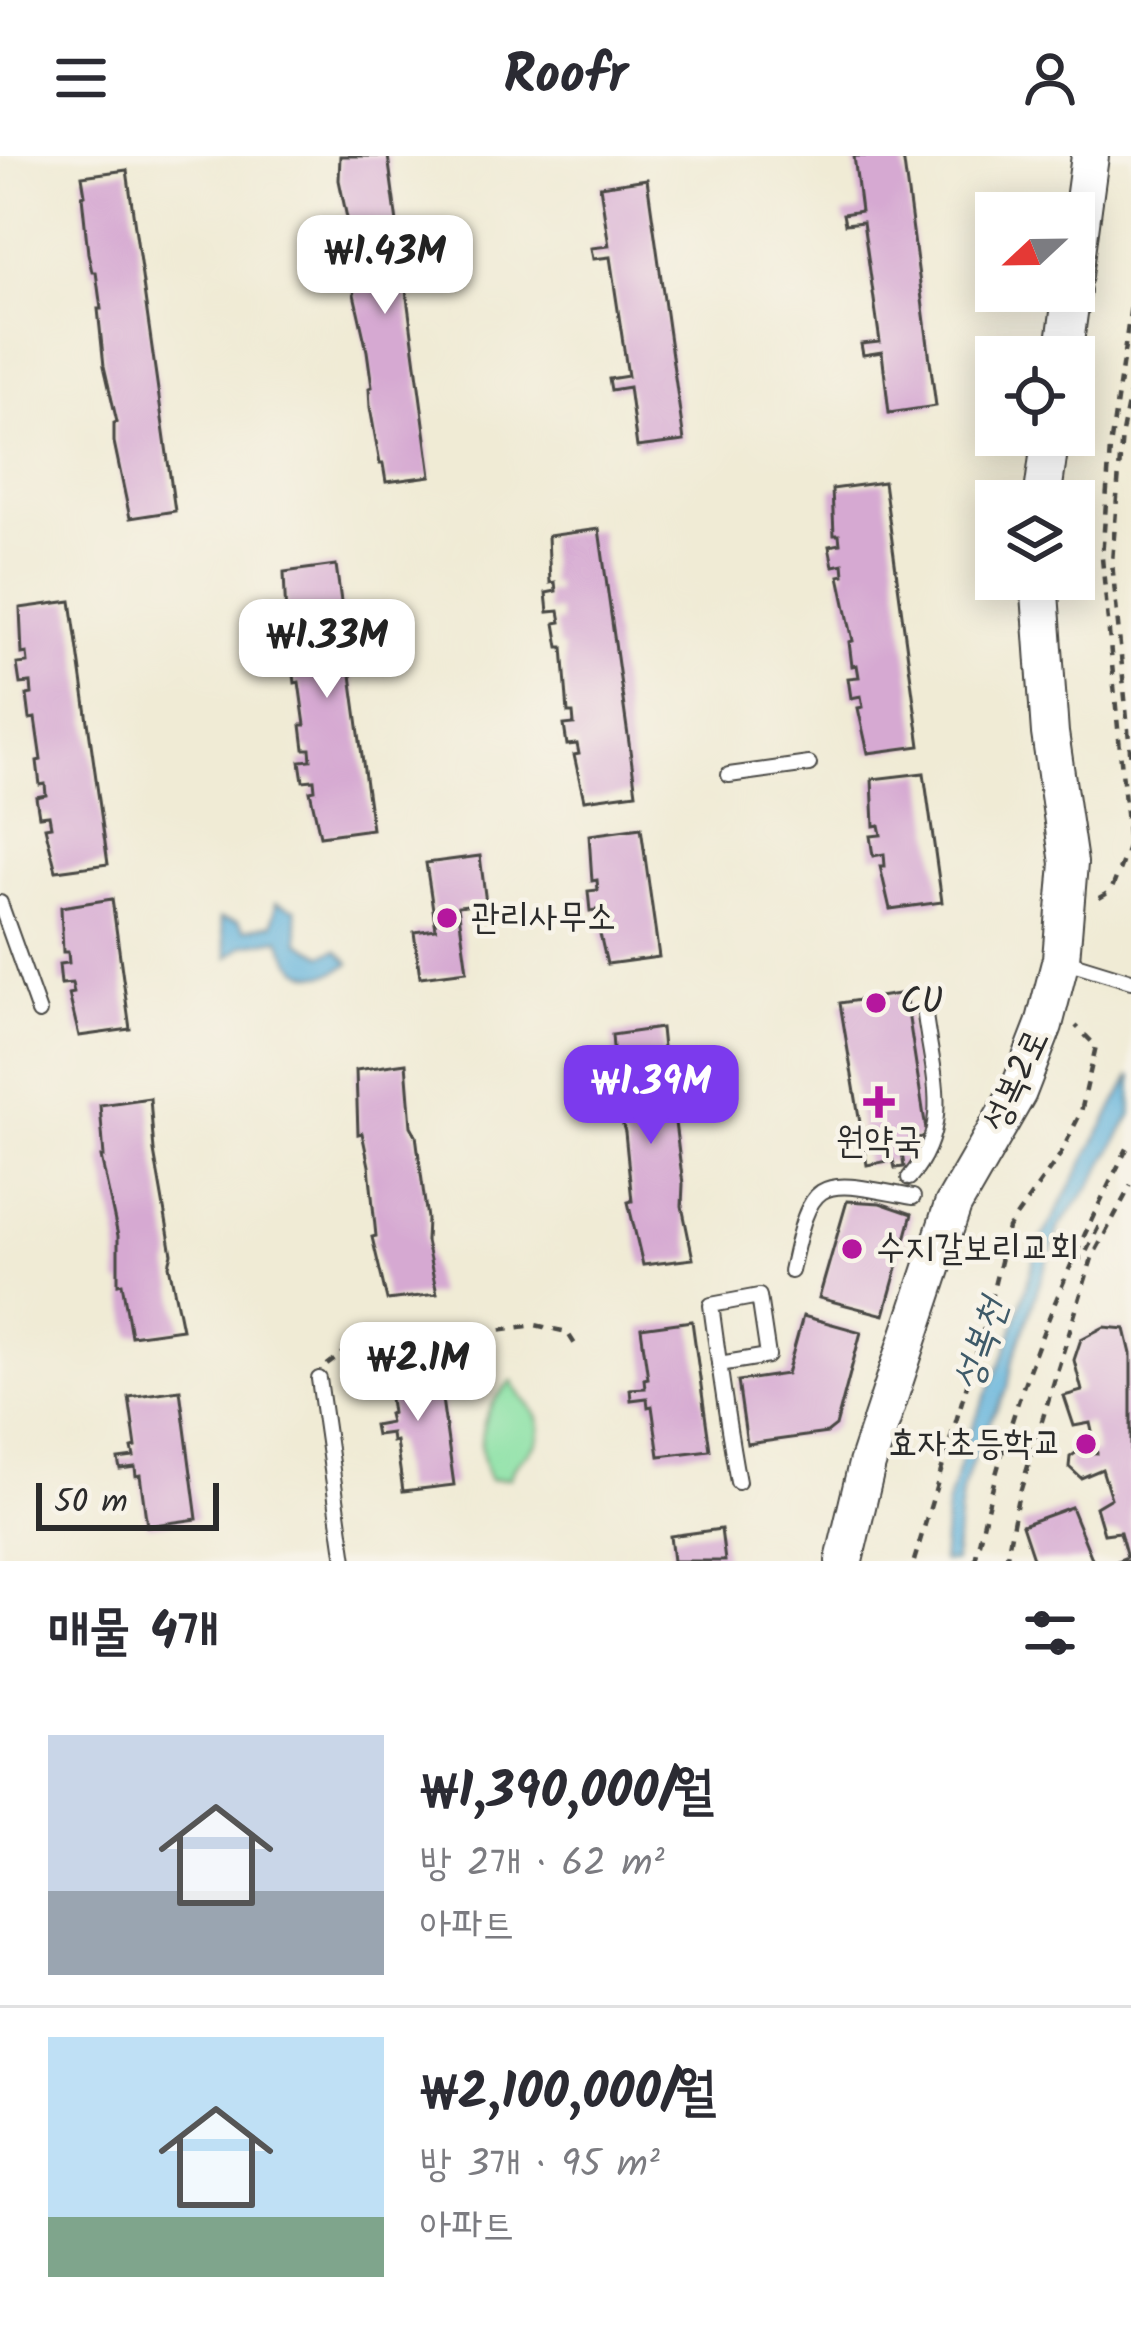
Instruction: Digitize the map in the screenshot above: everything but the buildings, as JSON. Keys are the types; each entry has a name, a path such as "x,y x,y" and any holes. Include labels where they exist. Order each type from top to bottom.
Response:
{"street":[{"path":"1085,192 1090,156"},
{"name":"성복2로","path":"844,1561 867,1464 953,1205 1018,1092 1061,959 1069,863 1050,733 1040,600"}],"lane":[{"path":"729,775 809,764"},
{"path":"0,903 39,1012"},
{"path":"1061,959 1126,980"},
{"path":"909,1178 934,1140 938,1122 925,1015"},
{"path":"791,1271 801,1225 811,1198 820,1190 864,1187 913,1196"},
{"path":"719,1364 768,1357 759,1296 711,1305 719,1364 739,1482"},
{"path":"319,1379 345,1561"}],"path":[{"path":"1067,915 1111,891 1129,845 1102,558 1110,448 1131,304"},
{"path":"1131,388 1122,433 1112,562 1131,761"},
{"path":"914,1561 984,1328 1008,1228 1060,1155 1081,1112 1093,1071 1096,1046 1050,1002"},
{"path":"975,1561 1007,1426 1098,1199 1131,1141"},
{"path":"1006,1561 1016,1502 1092,1258 1131,1185"},
{"path":"1072,1259 1083,1258 1098,1228 1108,1225"},
{"path":"319,1379 323,1369 347,1350 535,1324 567,1332 576,1346"}],"green space":[{"path":"512,1381 537,1416 540,1431 510,1478 490,1480 482,1453 483,1427 493,1403"}],"water":[{"path":"276,902 296,909 299,942 323,955 337,950 350,963 327,974 308,974 292,962 280,939 244,945 228,957 220,918 238,921 245,929 273,924"},
{"path":"1131,1075 1131,1115 1093,1183 1059,1227 1008,1388 980,1440 962,1492 954,1561 942,1561 947,1506 971,1429 1007,1349 1039,1244"}],"place":[{"name":"관리사무소","path":"447,918"},
{"name":"CU","path":"876,1003"},
{"name":"원약국","path":"879,1102"},
{"name":"수지갈보리교회","path":"852,1249"},
{"name":"효자초등학교","path":"1086,1444"}],"water label":[{"name":"성복천","path":"982,1345"}]}
